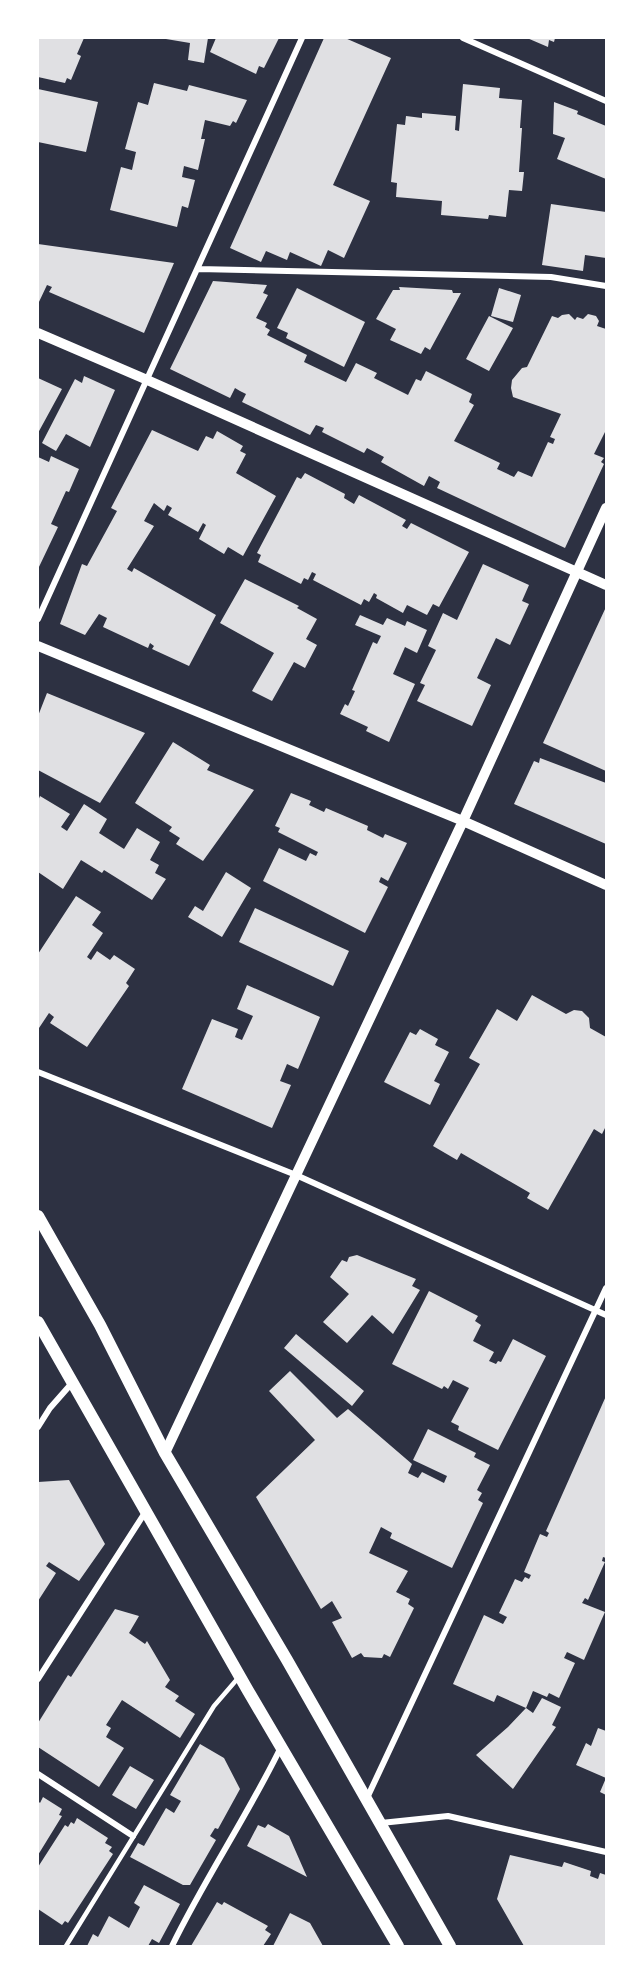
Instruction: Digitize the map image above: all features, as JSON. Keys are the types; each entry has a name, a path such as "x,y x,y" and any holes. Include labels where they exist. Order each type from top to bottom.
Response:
{"main road":[{"path":"38,1216 100,1324 165,1453 281,1650 450,1947"},
{"path":"38,1322 398,1947"}],"street":[{"path":"38,620 145,379 198,269 302,38"},
{"path":"463,38 606,101"},
{"path":"198,269 550,278 606,286"},
{"path":"38,333 606,585"},
{"path":"165,1453 463,821 606,508"},
{"path":"38,646 463,821 606,885"},
{"path":"38,1072 296,1175 606,1316"},
{"path":"366,1799 606,1288"},
{"path":"38,1427 50,1408 73,1381"},
{"path":"38,1679 146,1510"},
{"path":"172,1947 192,1905 270,1771 281,1747"},
{"path":"38,1774 133,1836"},
{"path":"379,1824 448,1816 606,1852"}],"lane":[{"path":"66,1947 214,1706 240,1676"}],"building":[{"path":"38,38 84,38 77,54 81,56 71,80 67,78 65,83 38,77"},
{"path":"160,38 208,38 204,63 188,60 190,43"},
{"path":"216,38 279,38 264,68 259,66 256,74 210,52"},
{"path":"324,38 345,38 391,58 333,185 370,201 344,258 328,250 321,266 290,252 287,260 266,251 261,262 230,248"},
{"path":"527,38 555,38 554,42 549,40 548,47"},
{"path":"154,83 187,91 189,85 247,100 236,123 233,121 230,126 205,120 201,139 205,139 198,170 184,166 182,177 195,180 188,208 182,206 177,227 110,210 121,167 132,170 136,152 125,149 138,102 148,105"},
{"path":"463,84 500,88 499,98 522,100 519,172 524,172 522,191 509,190 506,217 489,215 488,219 441,215 442,201 396,197 397,183 391,182 397,124 405,125 406,116 422,118 422,113 456,116 455,130 459,131"},
{"path":"38,89 98,102 86,152 38,142"},
{"path":"554,102 578,111 577,114 606,126 606,179 557,159 565,138 553,134"},
{"path":"551,204 606,212 606,258 585,255 583,271 542,265"},
{"path":"38,244 174,263 144,333 49,292 52,287 47,285 38,304"},
{"path":"213,281 267,285 263,293 268,295 256,318 267,323 265,327 270,330 267,335 307,355 304,362 346,382 356,363 377,373 374,378 408,395 416,379 421,381 426,371 472,394 469,402 474,405 454,441 500,463 497,469 514,477 518,471 532,477 548,442 553,444 555,439 550,437 561,414 513,397 512,380 522,368 527,367 552,316 558,318 569,314 575,320 577,317 583,319 588,314 596,316 599,321 597,326 606,329 606,432 594,454 604,458 601,462 604,464 565,548 437,488 440,482 429,476 424,486 381,462 384,457 367,448 364,453 322,432 324,428 316,425 310,435 242,402 246,394 235,388 230,398 170,369"},
{"path":"399,287 452,290 453,293 461,293 430,350 425,347 421,354 390,340 396,329 376,319 393,290 400,290"},
{"path":"297,288 365,322 344,367 286,338 288,333 277,328"},
{"path":"499,288 521,295 513,322 491,316"},
{"path":"489,316 513,328 489,371 466,359"},
{"path":"84,376 115,390 90,447 66,434 56,451 42,443 75,379 82,383"},
{"path":"38,378 62,389 38,433"},
{"path":"152,430 198,451 206,436 213,439 217,431 243,446 240,451 246,454 236,473 276,496 243,556 228,547 224,554 199,539 206,525 203,523 198,532 168,515 172,508 167,505 164,511 154,503 144,521 154,526 127,569 132,572 134,568 216,615 189,666 152,649 154,646 150,643 148,648 103,627 107,618 99,614 85,635 60,624 82,564 87,566 117,511 111,508"},
{"path":"51,456 79,469 51,524 58,527 38,569 38,457 49,462"},
{"path":"305,473 345,494 344,498 354,504 359,495 406,520 402,526 407,529 411,523 469,552 439,607 433,604 427,615 407,605 403,613 376,598 377,595 374,593 369,602 364,599 361,605 313,580 316,574 312,572 308,580 304,578 301,584 258,562 261,555 257,553 297,477 301,479"},
{"path":"483,564 529,585 522,601 529,604 510,645 496,638 477,678 491,685 472,726 417,701 425,685 420,683 436,650 428,646 443,613 457,620"},
{"path":"245,579 299,606 297,608 317,619 306,639 317,645 305,668 294,662 272,701 252,691 274,653 220,623"},
{"path":"606,607 606,771 543,743"},
{"path":"360,615 383,625 387,618 405,626 407,621 427,630 417,653 405,647 393,674 415,684 389,742 366,731 368,727 340,714 345,704 348,706 355,691 352,690 373,642 377,644 381,636 355,625"},
{"path":"47,693 145,733 100,803 38,770 38,716"},
{"path":"173,742 210,765 207,770 254,790 203,861 176,844 180,838 169,831 172,827 135,803"},
{"path":"540,758 606,783 606,844 514,804 534,761 539,763"},
{"path":"291,793 311,801 309,805 324,812 326,808 368,826 367,830 383,838 385,834 407,843 388,881 381,877 379,882 388,887 365,933 263,881 279,848 306,861 310,853 316,856 318,852 278,832 280,828 275,826"},
{"path":"40,796 70,814 61,827 67,831 84,804 107,819 99,833 124,849 137,828 160,842 150,860 159,865 155,873 166,879 152,900 104,870 102,873 81,860 63,889 38,872 38,801"},
{"path":"226,872 251,888 222,937 188,917 195,906 203,911"},
{"path":"76,896 101,912 92,925 103,933 87,957 91,960 97,951 110,960 114,955 135,969 126,983 129,986 87,1047 50,1023 54,1017 49,1013 38,1027 38,954"},
{"path":"255,908 349,951 333,986 239,942"},
{"path":"247,985 320,1017 298,1069 287,1064 280,1081 291,1085 272,1128 182,1089 212,1019 238,1029 235,1037 242,1040 253,1016 237,1009"},
{"path":"532,995 566,1014 574,1010 582,1011 589,1018 590,1028 606,1037 606,1126 602,1134 594,1129 548,1210 527,1198 530,1193 461,1153 457,1160 433,1146 480,1064 469,1058 497,1009 517,1021"},
{"path":"420,1029 438,1039 435,1045 449,1052 434,1081 440,1084 430,1105 384,1082 410,1032 416,1035"},
{"path":"357,1255 416,1279 412,1286 420,1290 393,1334 372,1315 347,1343 323,1322 349,1294 330,1277 342,1260 347,1262 349,1257"},
{"path":"429,1291 478,1316 475,1321 481,1325 473,1341 494,1352 489,1361 496,1364 498,1361 501,1362 513,1339 546,1356 498,1450 458,1430 459,1426 451,1422 469,1388 453,1380 448,1389 444,1386 442,1389 392,1364"},
{"path":"296,1334 364,1391 352,1406 284,1348"},
{"path":"290,1371 337,1418 348,1409 412,1464 408,1473 418,1478 422,1472 444,1483 447,1476 413,1460 428,1429 476,1453 474,1457 490,1465 477,1490 482,1493 478,1500 483,1503 452,1568 390,1538 392,1533 381,1527 369,1553 408,1571 396,1592 410,1599 408,1604 414,1608 390,1657 384,1654 382,1658 364,1657 361,1653 352,1658 332,1622 342,1618 332,1601 321,1609 256,1497 315,1440 269,1391"},
{"path":"606,1396 606,1558 603,1557 602,1561 605,1562 588,1600 585,1598 582,1603 605,1612 584,1660 567,1652 564,1658 575,1663 559,1698 549,1693 547,1697 533,1691 526,1708 497,1695 494,1702 453,1684 484,1615 503,1624 507,1617 499,1613 515,1579 522,1582 525,1577 529,1579 531,1575 524,1572 540,1534 547,1537 549,1533 546,1531"},
{"path":"69,1480 105,1544 79,1581 49,1562 46,1566 56,1573 38,1601 38,1482"},
{"path":"115,1609 139,1616 129,1633 145,1644 147,1641 170,1680 165,1687 179,1696 175,1701 195,1714 180,1738 122,1700 106,1725 111,1728 106,1737 124,1748 99,1787 38,1747 38,1723 68,1675 71,1677"},
{"path":"542,1698 561,1707 552,1725 556,1727 513,1789 476,1755 526,1708 533,1713"},
{"path":"598,1728 606,1731 606,1778 576,1765 586,1743 591,1746"},
{"path":"200,1744 224,1758 240,1789 218,1829 215,1828 210,1836 216,1840 190,1885 183,1885 130,1857 138,1843 144,1846 166,1808 174,1813 181,1801 170,1795"},
{"path":"130,1766 154,1780 136,1809 112,1795"},
{"path":"606,1778 606,1795 600,1792"},
{"path":"43,1797 62,1809 59,1815 62,1816 38,1855 38,1801 40,1803"},
{"path":"77,1818 108,1838 105,1843 112,1847 109,1851 113,1854 68,1923 65,1921 62,1925 38,1909 38,1867 65,1825 68,1827 71,1822 74,1824"},
{"path":"268,1824 289,1836 307,1877 247,1846 258,1825 265,1828"},
{"path":"510,1855 562,1867 564,1862 591,1871 590,1876 598,1879 600,1873 606,1875 606,1946 524,1946 497,1899"},
{"path":"144,1885 180,1904 159,1943 152,1939 148,1946 87,1946 93,1934 98,1937 109,1916 129,1928 140,1907 134,1903"},
{"path":"217,1902 222,1905 224,1902 268,1926 265,1930 271,1934 263,1946 191,1946"},
{"path":"290,1913 310,1923 323,1946 273,1946"}]}
